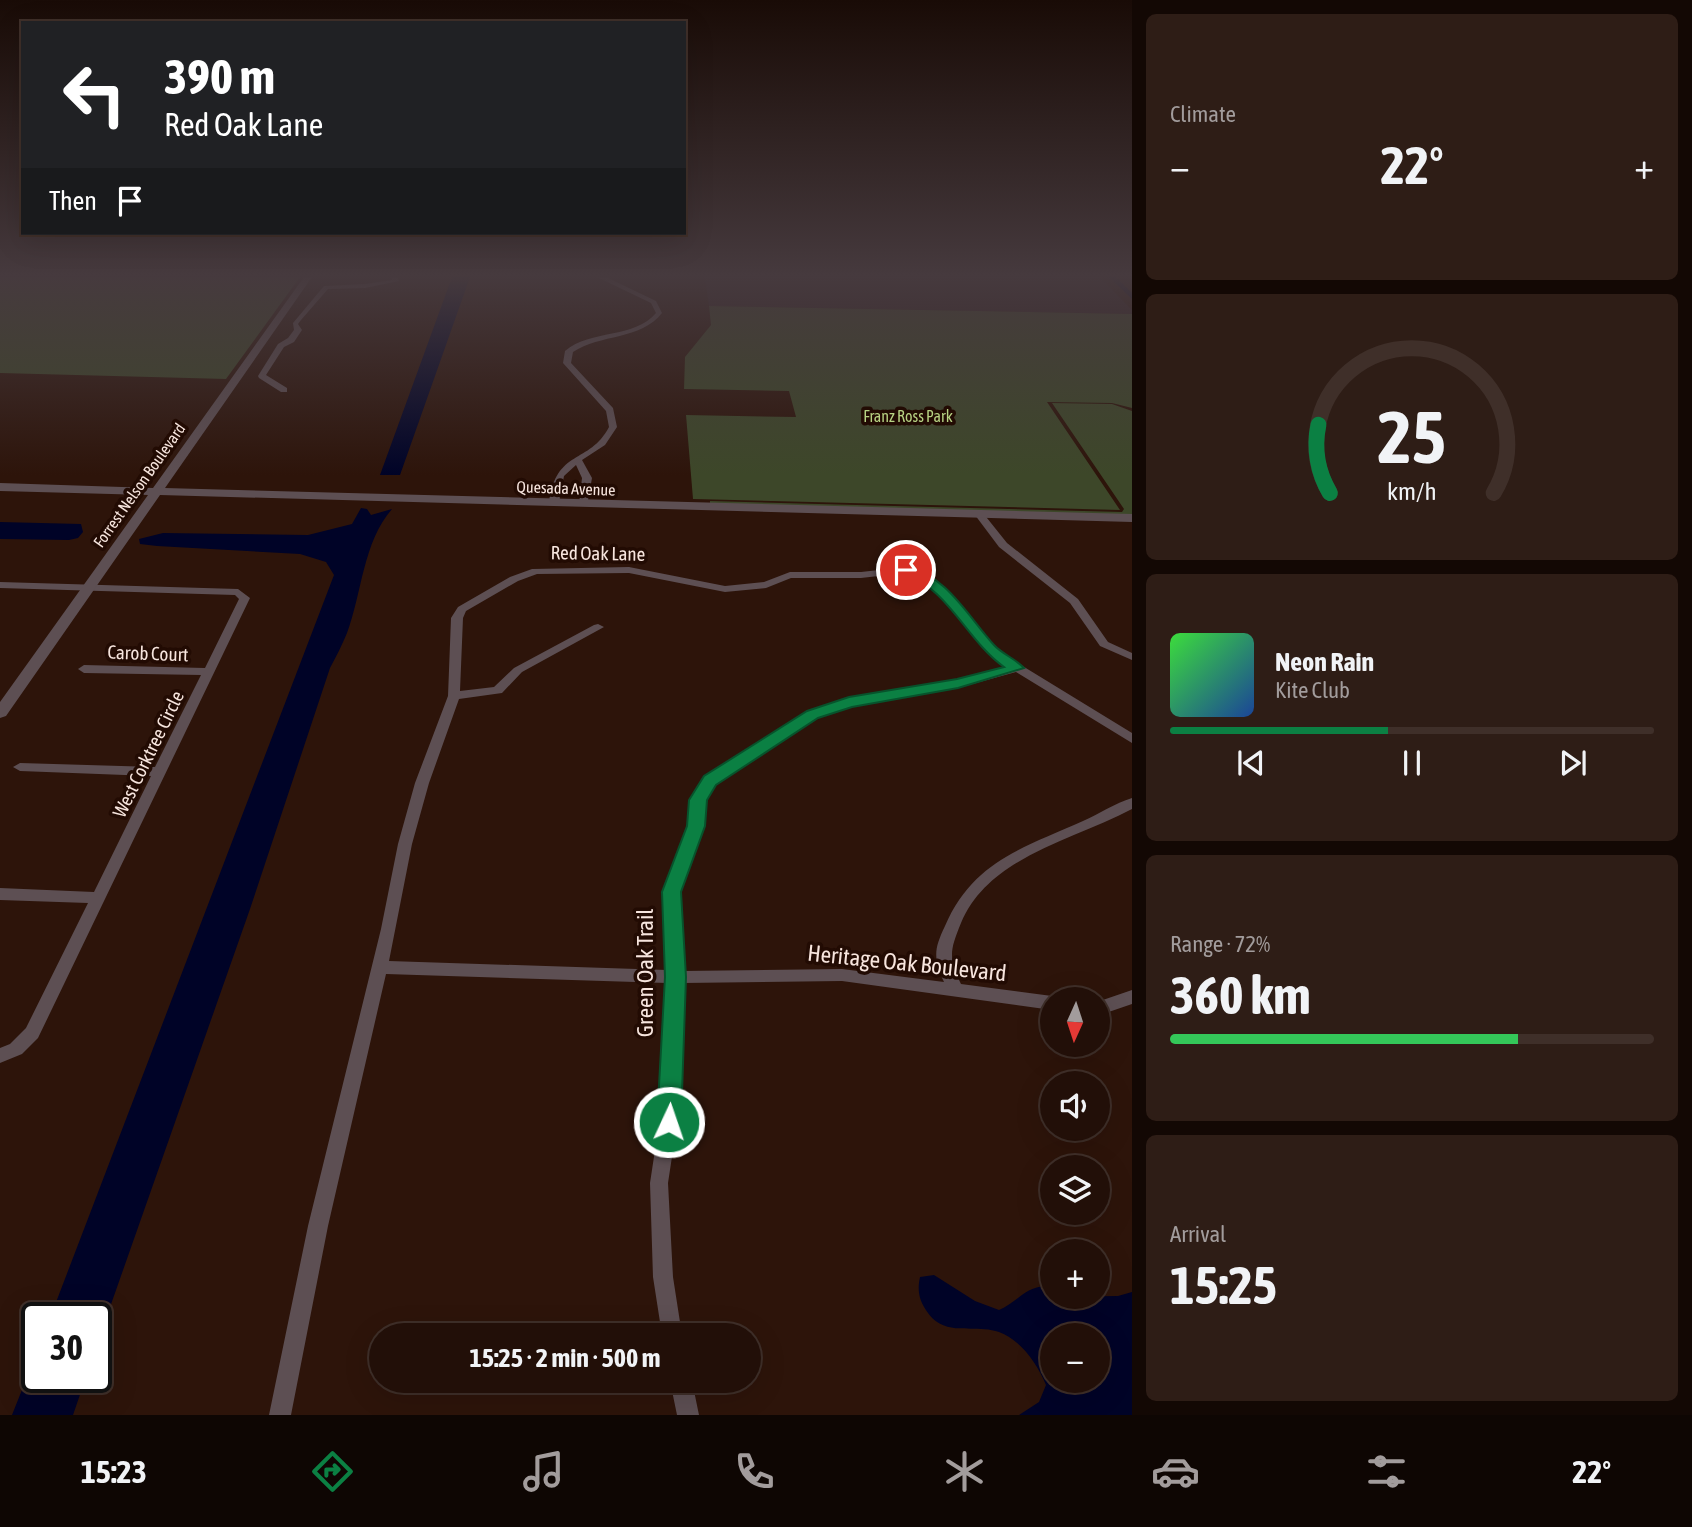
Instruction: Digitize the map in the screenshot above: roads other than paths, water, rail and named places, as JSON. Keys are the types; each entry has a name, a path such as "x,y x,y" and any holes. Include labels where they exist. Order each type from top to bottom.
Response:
{"street":[{"name":"Forrest Nelson Boulevard","path":"0,713 260,343"},
{"path":"284,390 262,376 281,346 286,343"},
{"path":"554,503 559,478 606,441 613,419 606,405 570,367 566,355 579,343"},
{"path":"578,461 587,478 584,504"},
{"name":"Quesada Avenue","path":"0,487 1132,518"},
{"path":"980,515 1003,545 1074,601 1104,644 1132,657"},
{"name":"Red Oak Lane","path":"280,1415 318,1226 405,844 422,783 454,696 457,618 462,609 514,579 536,571 629,570 725,589 766,586 790,575 861,575 906,570 925,576 954,605 991,651 1132,739"},
{"path":"0,585 88,587"},
{"name":"West Corktree Circle","path":"0,1056 16,1049 32,1033 245,598 238,592 88,587"},
{"path":"454,696 498,690 518,670 598,626"},
{"name":"Green Oak Trail","path":"670,1323 663,1277 659,1183 671,1104 675,977 671,892 696,826 698,800 710,780 813,715 849,702 958,684 1016,668"},
{"name":"Carob Court","path":"84,669 210,672"},
{"path":"20,767 161,772"},
{"path":"955,989 942,957 954,913 970,890 1023,853 1110,817 1132,803"},
{"path":"0,894 99,898"},
{"name":"Heritage Oak Boulevard","path":"379,967 675,977 842,975 1040,1001"},
{"path":"1110,1005 1132,997"},
{"path":"683,1393 688,1415"}],"water":[{"path":"428,343 447,343 400,475 380,475"},
{"path":"361,508 367,509 371,515 392,509 382,522 369,552 347,633 330,668 250,909 112,1302 56,1302 334,575 326,562 300,554 157,546 140,544 139,539 163,533 308,535 352,524"},
{"path":"0,522 81,524 83,532 78,538 69,540 0,539"},
{"path":"934,1275 975,1301 999,1310 1040,1287 1040,1309 1110,1309 1110,1296 1132,1292 1132,1415 1019,1415 1039,1402 1043,1393 1110,1393 1110,1323 1040,1323 1040,1373 1022,1347 999,1332 952,1328 935,1321 921,1300 920,1277"},
{"path":"21,1392 81,1393 73,1415 12,1415"}],"park label":[{"name":"Franz Ross Park","path":"908,416"}]}
